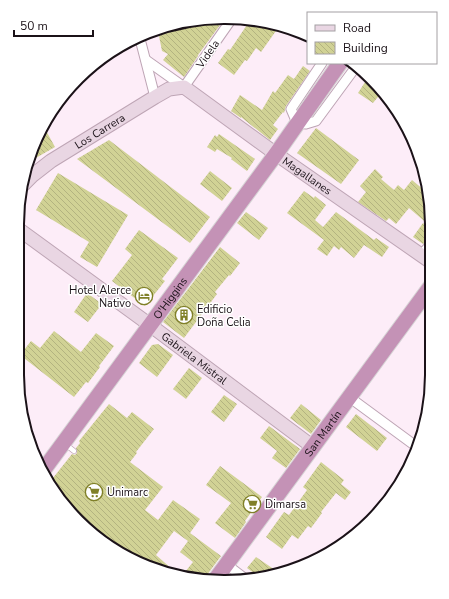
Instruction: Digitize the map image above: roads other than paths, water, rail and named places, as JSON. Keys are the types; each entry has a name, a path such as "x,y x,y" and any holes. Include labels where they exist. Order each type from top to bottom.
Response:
{"highway":[{"name":"O'Higgins","path":"47,467 68,447 150,325 276,154 339,64"},
{"name":"San Martín","path":"218,575 425,294"}],"main road":[{"name":"Los Carrera","path":"30,178 51,161 155,97 169,89 184,87"},
{"name":"Magallanes","path":"184,87 276,154 425,257"},
{"name":"Gabriela Mistral","path":"24,233 313,447"}],"street":[{"name":"Videla","path":"184,87 228,24"},
{"path":"141,42 155,97"},
{"path":"146,60 184,87"},
{"path":"321,64 291,109 297,123 306,124 316,120 353,71"},
{"path":"349,397 412,444"},
{"path":"226,564 240,575"}],"place":[{"name":"Hotel Alerce Nativo","path":"144,296"},
{"name":"Edificio Doña Celia","path":"184,315"},
{"name":"Unimarc","path":"94,492"},
{"name":"Dimarsa","path":"252,504"}]}
